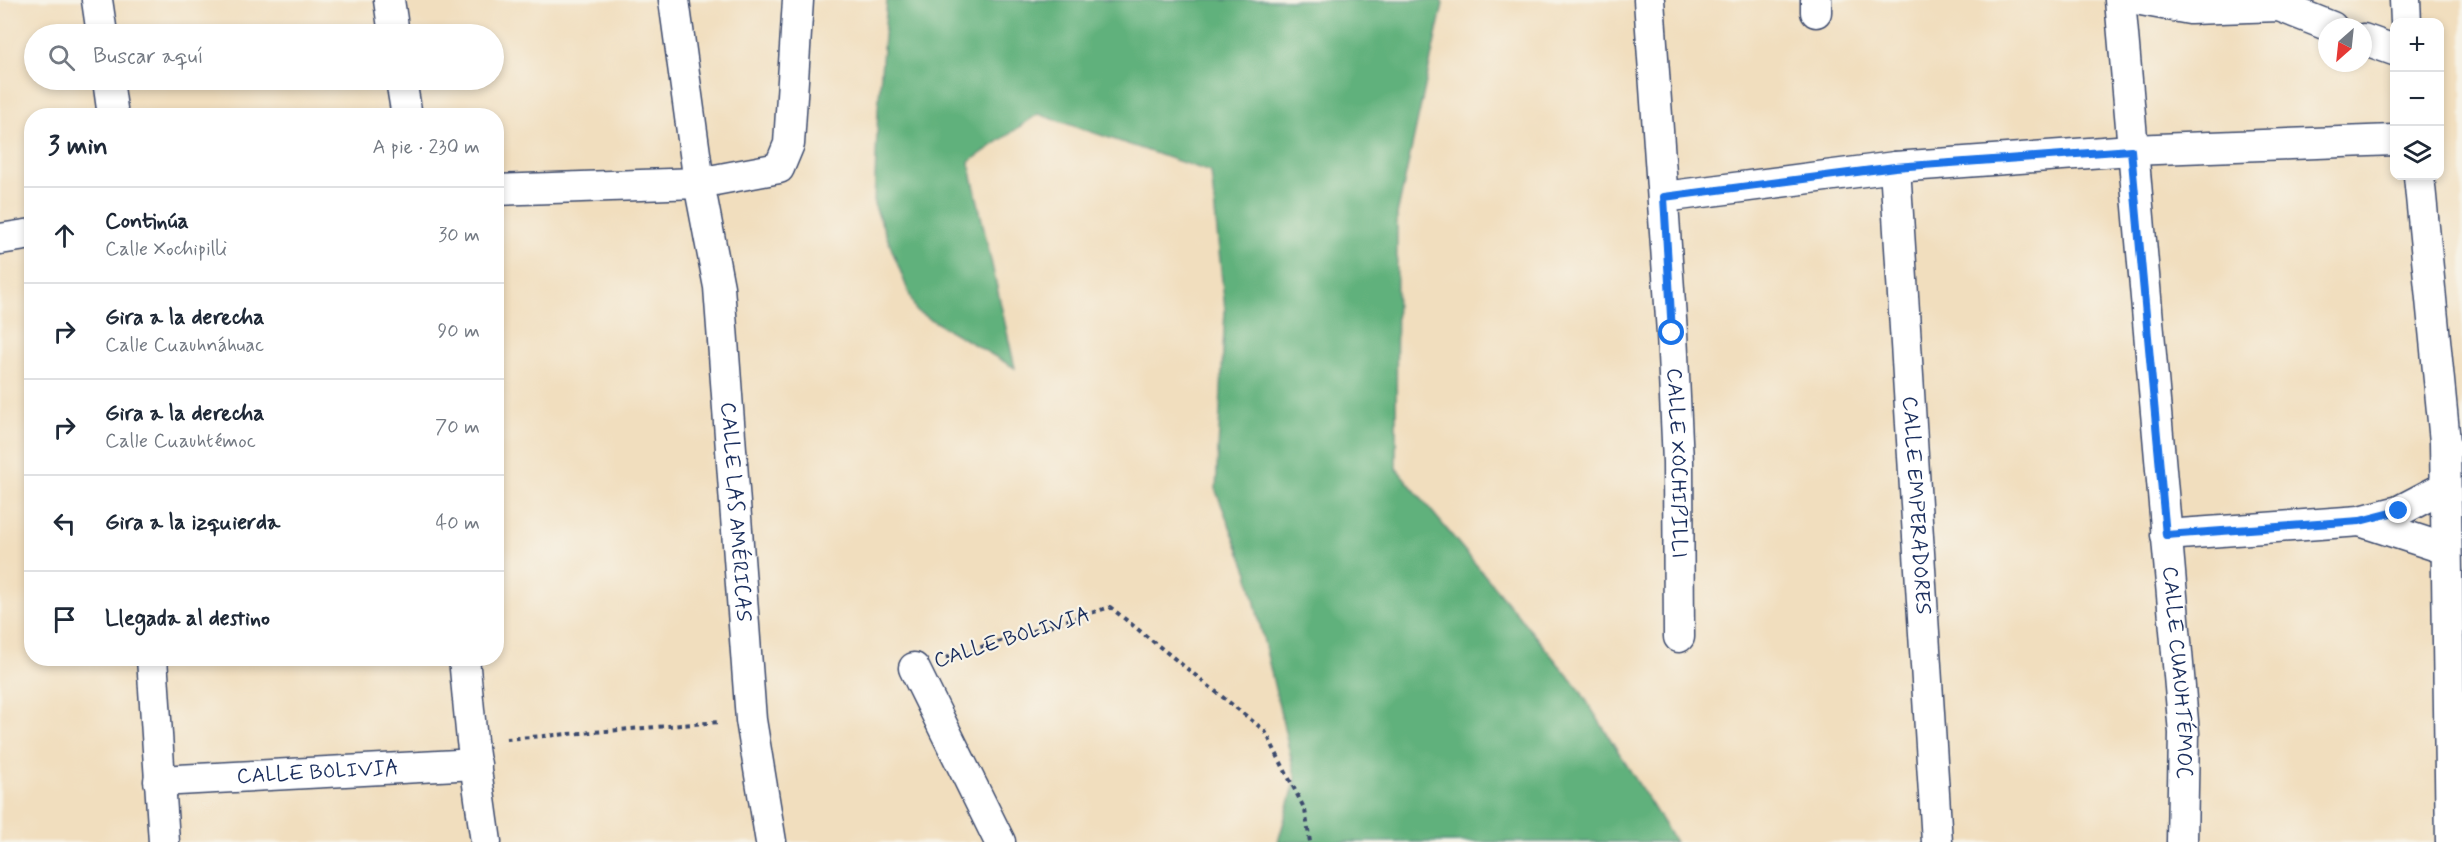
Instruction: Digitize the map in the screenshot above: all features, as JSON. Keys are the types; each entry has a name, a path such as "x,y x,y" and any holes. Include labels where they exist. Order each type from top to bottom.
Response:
{"street":[{"path":"97,0 101,24"},
{"path":"389,0 393,24"},
{"name":"CALLE LAS AMÉRICAS","path":"674,0 699,183 719,286 751,720 771,842"},
{"path":"504,190 699,183 779,168 789,144 798,0"},
{"name":"CALLE XOCHIPILLI","path":"1649,0 1664,197 1678,462 1679,637"},
{"name":"CALLE CUAUHTÉMOC","path":"2120,0 2131,150 2184,733 2182,842"},
{"path":"2142,0 2190,9 2279,6 2318,21"},
{"path":"2405,0 2406,18"},
{"path":"2372,42 2390,49"},
{"path":"109,90 112,108"},
{"path":"403,90 406,108"},
{"path":"1664,197 1895,167 2131,150 2390,140"},
{"name":"CALLE EMPERADORES","path":"1895,167 1937,842"},
{"path":"2420,180 2453,442 2445,487 2451,842"},
{"path":"0,239 24,235"},
{"path":"2166,535 2360,521 2399,511 2445,487"},
{"path":"2360,521 2446,549"},
{"path":"152,666 161,842"},
{"path":"465,666 486,842"},
{"path":"915,668 1000,842"},
{"name":"CALLE BOLIVIA","path":"159,782 474,753"}],"path":[{"name":"CALLE BOLIVIA","path":"915,668 1110,607 1264,731 1305,810 1310,842"},
{"path":"474,753 751,720"}],"green space":[{"path":"887,0 1441,0 1443,4 1397,215 1396,468 1579,689 1675,842 1278,842 1296,779 1248,573 1216,491 1225,310 1211,172 1038,114 969,162 1015,368 916,311 874,204 878,109"}],"route":[{"path":"1672,333 1664,197 1895,167 2131,150 2166,535 2360,521 2399,511"}]}
